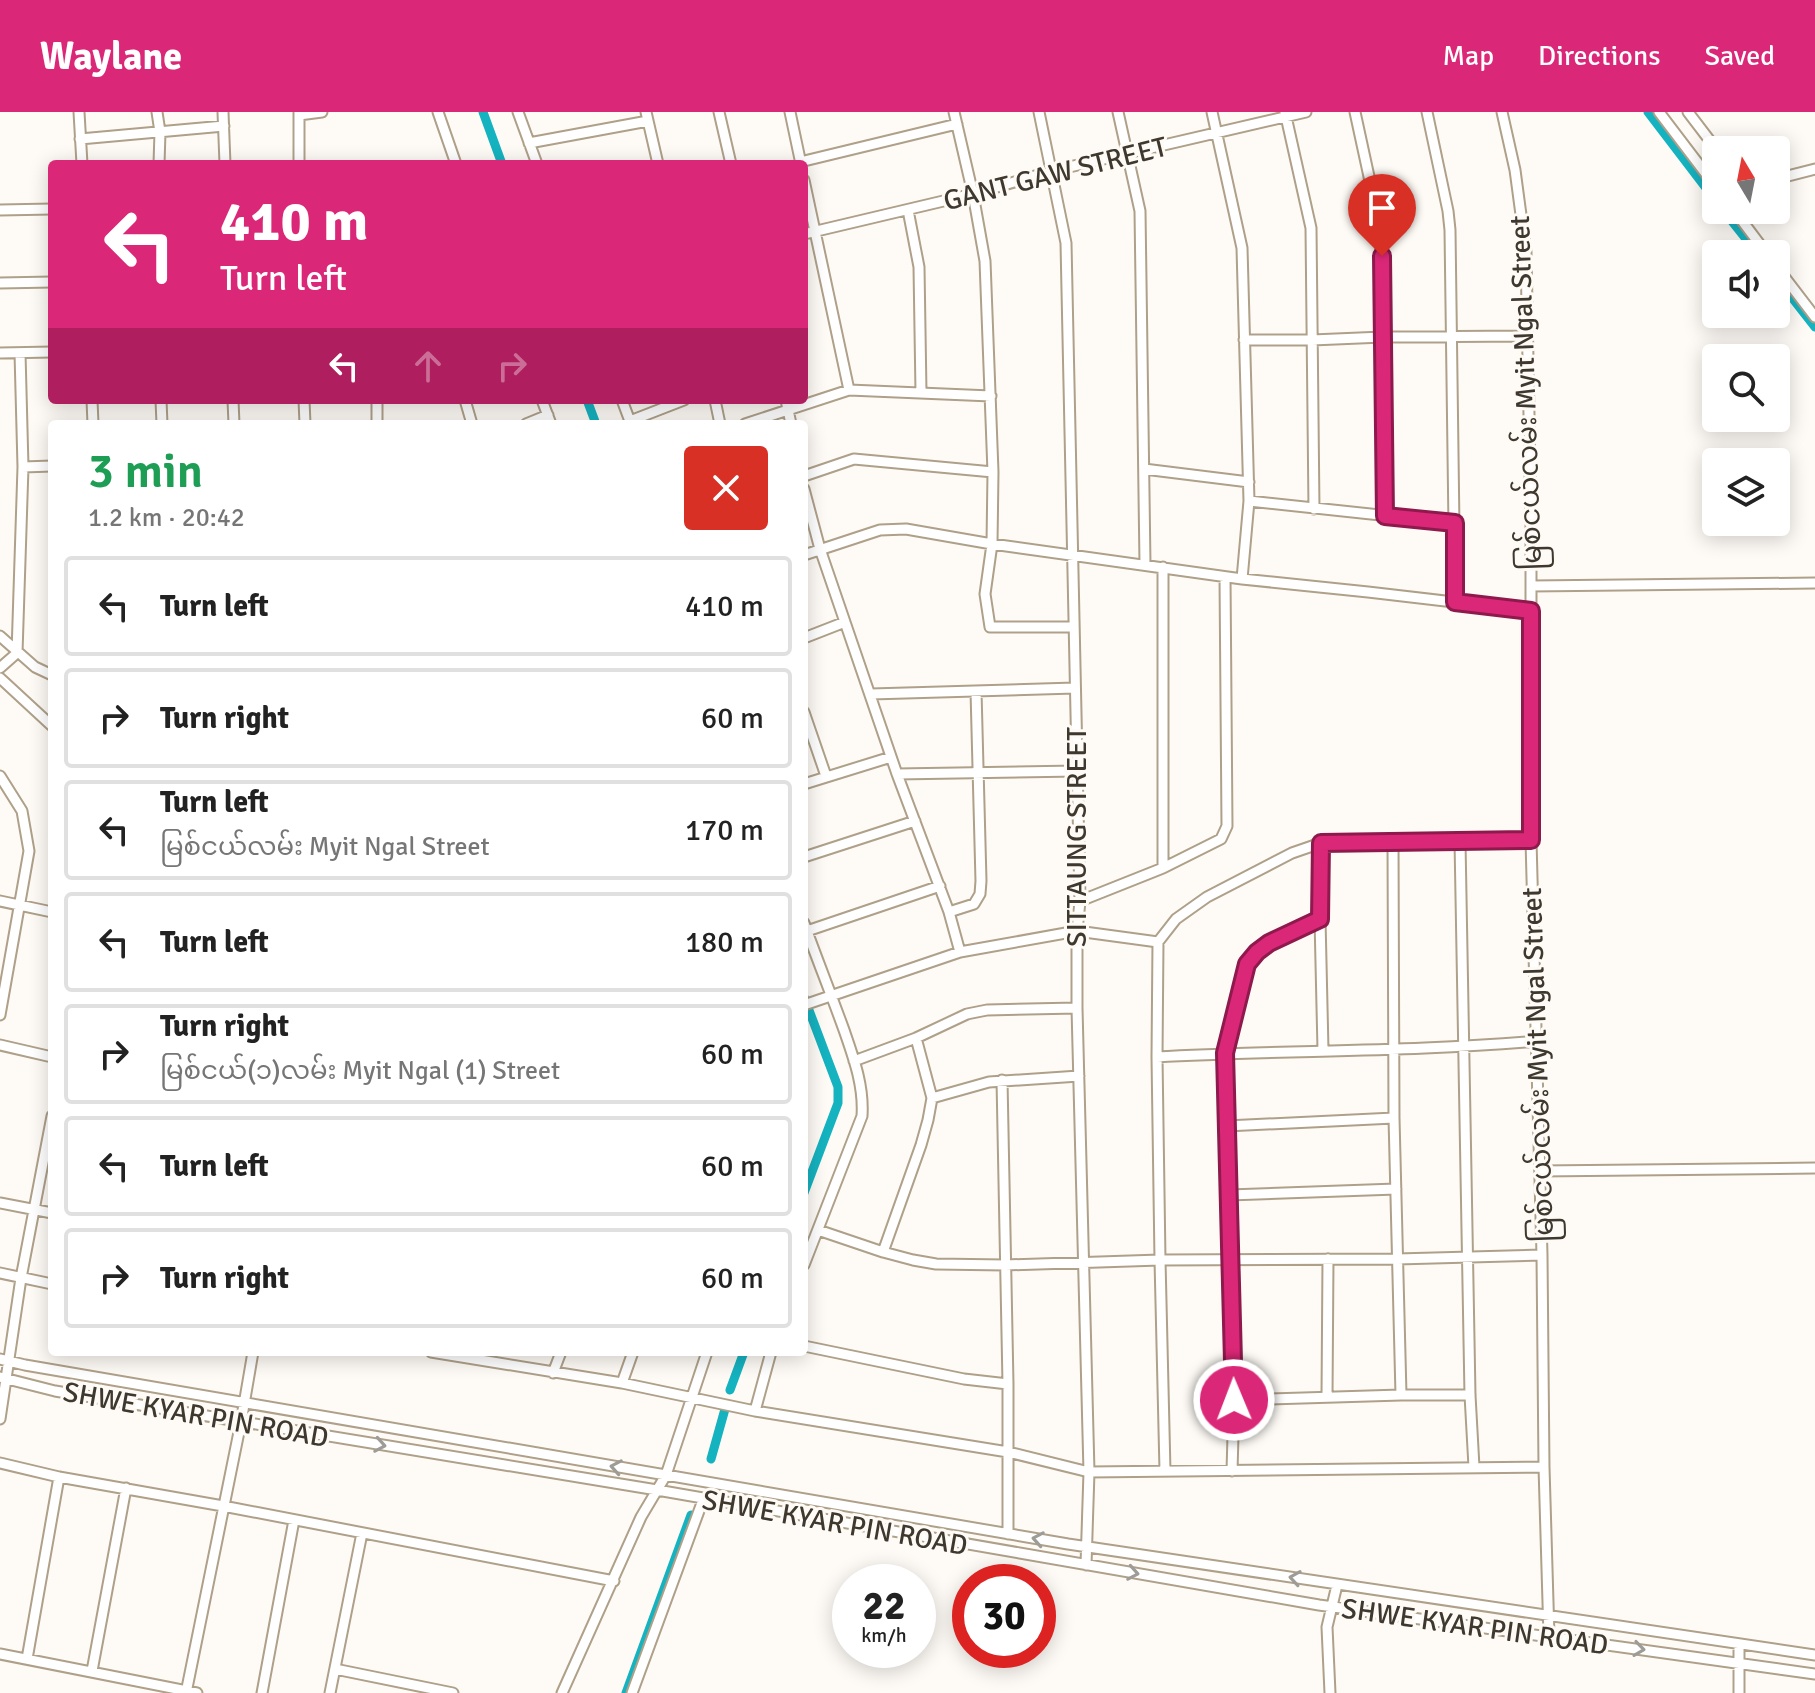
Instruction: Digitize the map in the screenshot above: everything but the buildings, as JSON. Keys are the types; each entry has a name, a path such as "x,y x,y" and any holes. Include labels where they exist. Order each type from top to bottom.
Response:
{"street":[{"path":"79,112 82,160"},
{"path":"157,112 159,160"},
{"path":"223,112 225,160"},
{"path":"299,160 299,114 322,112"},
{"path":"438,112 455,160"},
{"path":"518,112 535,160"},
{"path":"719,112 730,160"},
{"path":"790,112 799,160"},
{"path":"954,112 985,261 993,472 992,544 985,594 990,627 1073,627"},
{"name":"SITTAUNG STREET","path":"1039,112 1066,243 1080,901 1077,1008 1089,1472 1086,1565"},
{"path":"1118,112 1140,211 1145,564"},
{"path":"1212,112 1242,248 1249,482 1242,579"},
{"name":"GANT GAW STREET","path":"808,233 1285,114 1306,112"},
{"path":"1355,112 1379,226 1382,256 1385,516"},
{"path":"1427,112 1450,230 1455,602"},
{"name":"မြစ်ငယ်လမ်း Myit Ngal Street","path":"1502,112 1515,170 1526,252 1531,840 1549,1636"},
{"path":"1659,112 1702,169"},
{"path":"1688,112 1706,136"},
{"path":"1285,114 1311,228 1314,509"},
{"path":"529,143 647,116 657,160"},
{"path":"808,161 957,124"},
{"path":"80,139 224,126"},
{"path":"1790,175 1815,169"},
{"path":"808,199 849,390"},
{"path":"0,210 48,209"},
{"path":"908,210 919,267 921,393"},
{"path":"0,283 48,282"},
{"path":"1790,284 1815,317"},
{"path":"1244,340 1527,336"},
{"path":"0,353 48,352"},
{"path":"0,668 17,653 23,467 20,353"},
{"path":"808,400 849,390 991,396"},
{"path":"638,420 675,404"},
{"path":"754,420 787,405"},
{"path":"808,475 854,459 993,472"},
{"path":"23,467 48,466"},
{"path":"1144,469 1249,482"},
{"path":"1249,501 1455,523"},
{"path":"808,504 820,549 897,774 940,886 960,952"},
{"path":"808,554 880,530 906,529 1225,577 1531,611"},
{"path":"1163,567 1163,868"},
{"path":"1080,901 1163,868 1221,839 1227,826 1225,577"},
{"path":"1531,586 1815,583"},
{"path":"808,636 845,622"},
{"path":"0,636 35,667 48,673"},
{"path":"0,678 48,722"},
{"path":"871,694 1075,688"},
{"path":"949,912 974,904 980,894 976,691"},
{"path":"808,724 826,776"},
{"path":"808,783 891,757"},
{"path":"897,774 1077,771"},
{"path":"0,776 22,811 29,851 0,1015"},
{"path":"808,856 915,821"},
{"path":"1393,840 1394,1118 1401,1395"},
{"path":"1165,1471 1157,1057 1158,942 1176,919 1207,897 1292,853 1321,843 1531,840"},
{"path":"1460,841 1474,1467"},
{"path":"1321,843 1323,1050"},
{"path":"808,926 940,886"},
{"path":"0,901 48,911"},
{"path":"1232,1471 1234,1400 1225,1053 1247,964 1269,943 1320,919"},
{"path":"808,1004 960,952 1077,931 1158,942"},
{"path":"808,932 854,1061 861,1086 862,1116 808,1255"},
{"path":"854,1061 977,1012 1077,1008"},
{"path":"883,1252 921,1145 932,1098 916,1038"},
{"path":"1157,1057 1463,1047 1537,1041"},
{"path":"0,1045 48,1056"},
{"path":"932,1098 1002,1080 1079,1076"},
{"path":"1002,1080 1008,1534"},
{"path":"1226,1126 1394,1118"},
{"path":"0,1419 4,1361 48,1137"},
{"path":"1540,1171 1815,1168"},
{"path":"1229,1195 1396,1189"},
{"path":"0,1203 48,1213"},
{"path":"818,1230 883,1252 936,1264 1542,1255"},
{"path":"1327,1397 1328,1259"},
{"path":"0,1273 48,1283"},
{"path":"808,1347 964,1379 1008,1384"},
{"path":"0,1654 190,1692 252,1356"},
{"path":"454,1356 622,1383 755,1411 1008,1452 1089,1472 1544,1467"},
{"path":"553,1373 559,1356"},
{"path":"622,1383 632,1356"},
{"path":"562,1693 637,1526 666,1475 706,1356"},
{"path":"755,1411 770,1356"},
{"name":"SHWE KYAR PIN ROAD","path":"4,1361 1087,1547 1815,1655"},
{"name":"SHWE KYAR PIN ROAD","path":"3,1378 55,1391 657,1490 1331,1606 1815,1674"},
{"path":"1234,1400 1470,1395"},
{"path":"0,1463 59,1477 614,1581"},
{"path":"27,1659 59,1477"},
{"path":"92,1671 126,1488"},
{"path":"632,1693 703,1500"},
{"path":"262,1693 294,1520"},
{"path":"330,1693 362,1533"},
{"path":"1331,1691 1327,1627 1337,1585"},
{"path":"1739,1644 1739,1693"},
{"path":"335,1669 407,1688 453,1693"}],"waterway":[{"path":"483,112 501,160"},
{"path":"1648,112 1702,183"},
{"path":"1734,224 1747,240"},
{"path":"1790,295 1815,327"},
{"path":"588,404 594,420"},
{"path":"808,1008 838,1087 838,1103 808,1182"},
{"path":"730,1390 743,1356"},
{"path":"711,1459 725,1409"},
{"path":"626,1693 691,1515"}],"route":[{"path":"1234,1400 1225,1053 1247,964 1269,943 1320,919 1321,843 1531,840 1531,611 1455,602 1455,523 1385,516 1382,256"}]}
